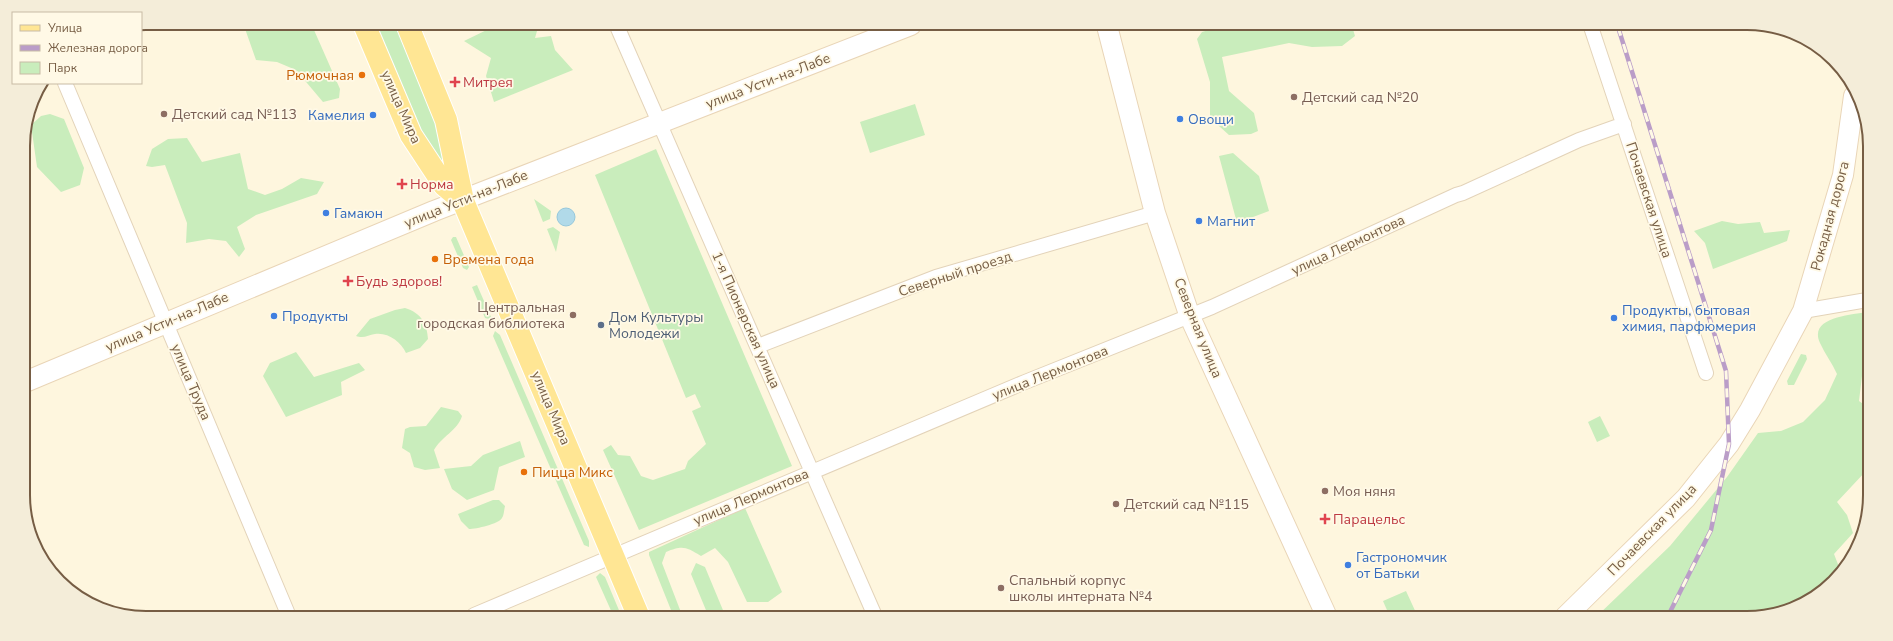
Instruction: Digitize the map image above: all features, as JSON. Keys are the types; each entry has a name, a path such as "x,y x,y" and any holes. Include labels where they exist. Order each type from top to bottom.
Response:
{"main road":[{"name":"улица Мира","path":"367,30 411,135 444,185 463,201"},
{"name":"улица Мира","path":"409,30 446,120 463,201 636,611"}],"street":[{"name":"1-я Пионерская улица","path":"619,30 873,611"},
{"name":"улица Усти-на-Лабе","path":"30,380 166,322 463,201 898,30"},
{"name":"Северная улица","path":"1108,30 1155,213 1190,317 1324,611"},
{"name":"Почаевская улица","path":"1592,30 1706,373"},
{"name":"улица Труда","path":"65,84 287,611"},
{"name":"Рокадная дорога","path":"1803,311 1843,175 1853,101"},
{"name":"улица Лермонтова","path":"483,611 1025,382 1190,317 1579,140 1624,124"},
{"name":"Северный проезд","path":"758,346 936,277 1155,213"},
{"path":"1803,311 1863,301"},
{"name":"Почаевская улица","path":"1571,611 1686,498 1728,444 1750,410 1803,311"}],"green space":[{"path":"245,30 314,30 340,89 339,98 323,102 296,70 277,62 256,60"},
{"path":"377,30 401,30 444,134 444,161 436,160 431,156"},
{"path":"487,30 537,30 535,38 551,36 555,50 573,70 494,102 486,76 491,58 464,41"},
{"path":"1209,30 1353,30 1355,36 1342,46 1312,47 1289,43 1222,57 1229,91 1254,113 1258,131 1251,134 1229,135 1210,118 1210,82 1197,39 1202,32"},
{"path":"915,104 925,135 870,153 860,122"},
{"path":"50,114 64,119 84,168 80,185 61,192 37,167 32,128 32,124 41,116"},
{"path":"187,138 202,162 240,153 248,189 265,195 282,189 301,178 324,182 317,194 256,215 237,227 245,249 239,257 226,241 209,239 186,243 187,223 165,165 152,167 146,166 152,149 168,139"},
{"path":"656,149 792,466 639,530 603,450 611,445 618,455 630,456 641,476 653,480 685,469 688,461 706,444 692,411 701,407 695,394 686,398 595,175"},
{"path":"1233,153 1259,176 1269,211 1237,223 1219,156"},
{"path":"534,199 551,211 550,219 543,222"},
{"path":"1722,221 1738,224 1760,222 1764,233 1790,230 1787,241 1713,269 1705,243 1694,231"},
{"path":"553,227 560,232 556,252 547,229"},
{"path":"453,237 456,237 469,267 467,270 463,268 451,240"},
{"path":"477,285 491,317 489,319 485,318 472,287"},
{"path":"405,308 411,310 419,316 425,323 428,339 420,348 406,353 401,345 389,336 375,334 361,337 356,336 370,319"},
{"path":"1863,313 1863,374 1859,401 1863,404 1863,474 1837,502 1847,515 1853,533 1834,554 1838,565 1834,571 1818,587 1805,595 1777,607 1762,610 1602,611 1670,546 1727,477 1758,433 1781,431 1803,422 1825,400 1837,374 1820,343 1818,334 1820,328 1825,323 1842,316"},
{"path":"495,331 500,335 589,541 589,547 584,545 493,336"},
{"path":"296,352 314,377 359,363 365,370 341,382 342,395 286,417 263,376 270,363"},
{"path":"1801,354 1806,355 1807,359 1794,385 1788,385 1787,381"},
{"path":"441,407 458,411 462,416 457,425 434,450 440,468 425,470 414,467 410,453 402,448 405,429 410,427 426,426"},
{"path":"1600,416 1610,436 1597,442 1588,422"},
{"path":"520,441 525,457 499,467 494,490 467,500 452,489 444,469 471,466 483,455"},
{"path":"493,500 499,500 505,506 502,518 497,522 487,526 469,529 461,521 458,514"},
{"path":"745,508 782,592 768,602 747,602 728,562 715,548 701,556 688,549 677,548 666,552 662,563 680,611 671,611 649,552"},
{"path":"696,563 705,567 723,611 706,611 691,574"},
{"path":"600,573 605,577 619,611 611,611 596,577"},
{"path":"1406,591 1415,611 1387,611 1383,601"}],"water":[{"path":"566,208 572,211 575,217 572,223 566,226 560,223 557,217 560,211"}],"railway":[{"path":"1619,30 1726,371 1729,444 1711,530 1670,611"}],"place":[{"name":"Рюмочная","path":"362,75"},
{"name":"Митрея","path":"455,82"},
{"name":"Детский сад №20","path":"1294,97"},
{"name":"Детский сад №113","path":"164,114"},
{"name":"Камелия","path":"373,115"},
{"name":"Овощи","path":"1180,119"},
{"name":"Норма","path":"402,184"},
{"name":"Гамаюн","path":"326,213"},
{"name":"Магнит","path":"1199,221"},
{"name":"Времена года","path":"435,259"},
{"name":"Будь здоров!","path":"348,281"},
{"name":"Центральная городская библиотека","path":"573,315"},
{"name":"Продукты","path":"274,316"},
{"name":"Продукты, бытовая химия, парфюмерия","path":"1614,318"},
{"name":"Дом Культуры Молодежи","path":"601,325"},
{"name":"Пицца Микс","path":"524,472"},
{"name":"Моя няня","path":"1325,491"},
{"name":"Детский сад №115","path":"1116,504"},
{"name":"Парацельс","path":"1325,519"},
{"name":"Гастрономчик от Батьки","path":"1348,565"},
{"name":"Cпальный корпус школы интерната №4","path":"1001,588"}]}
